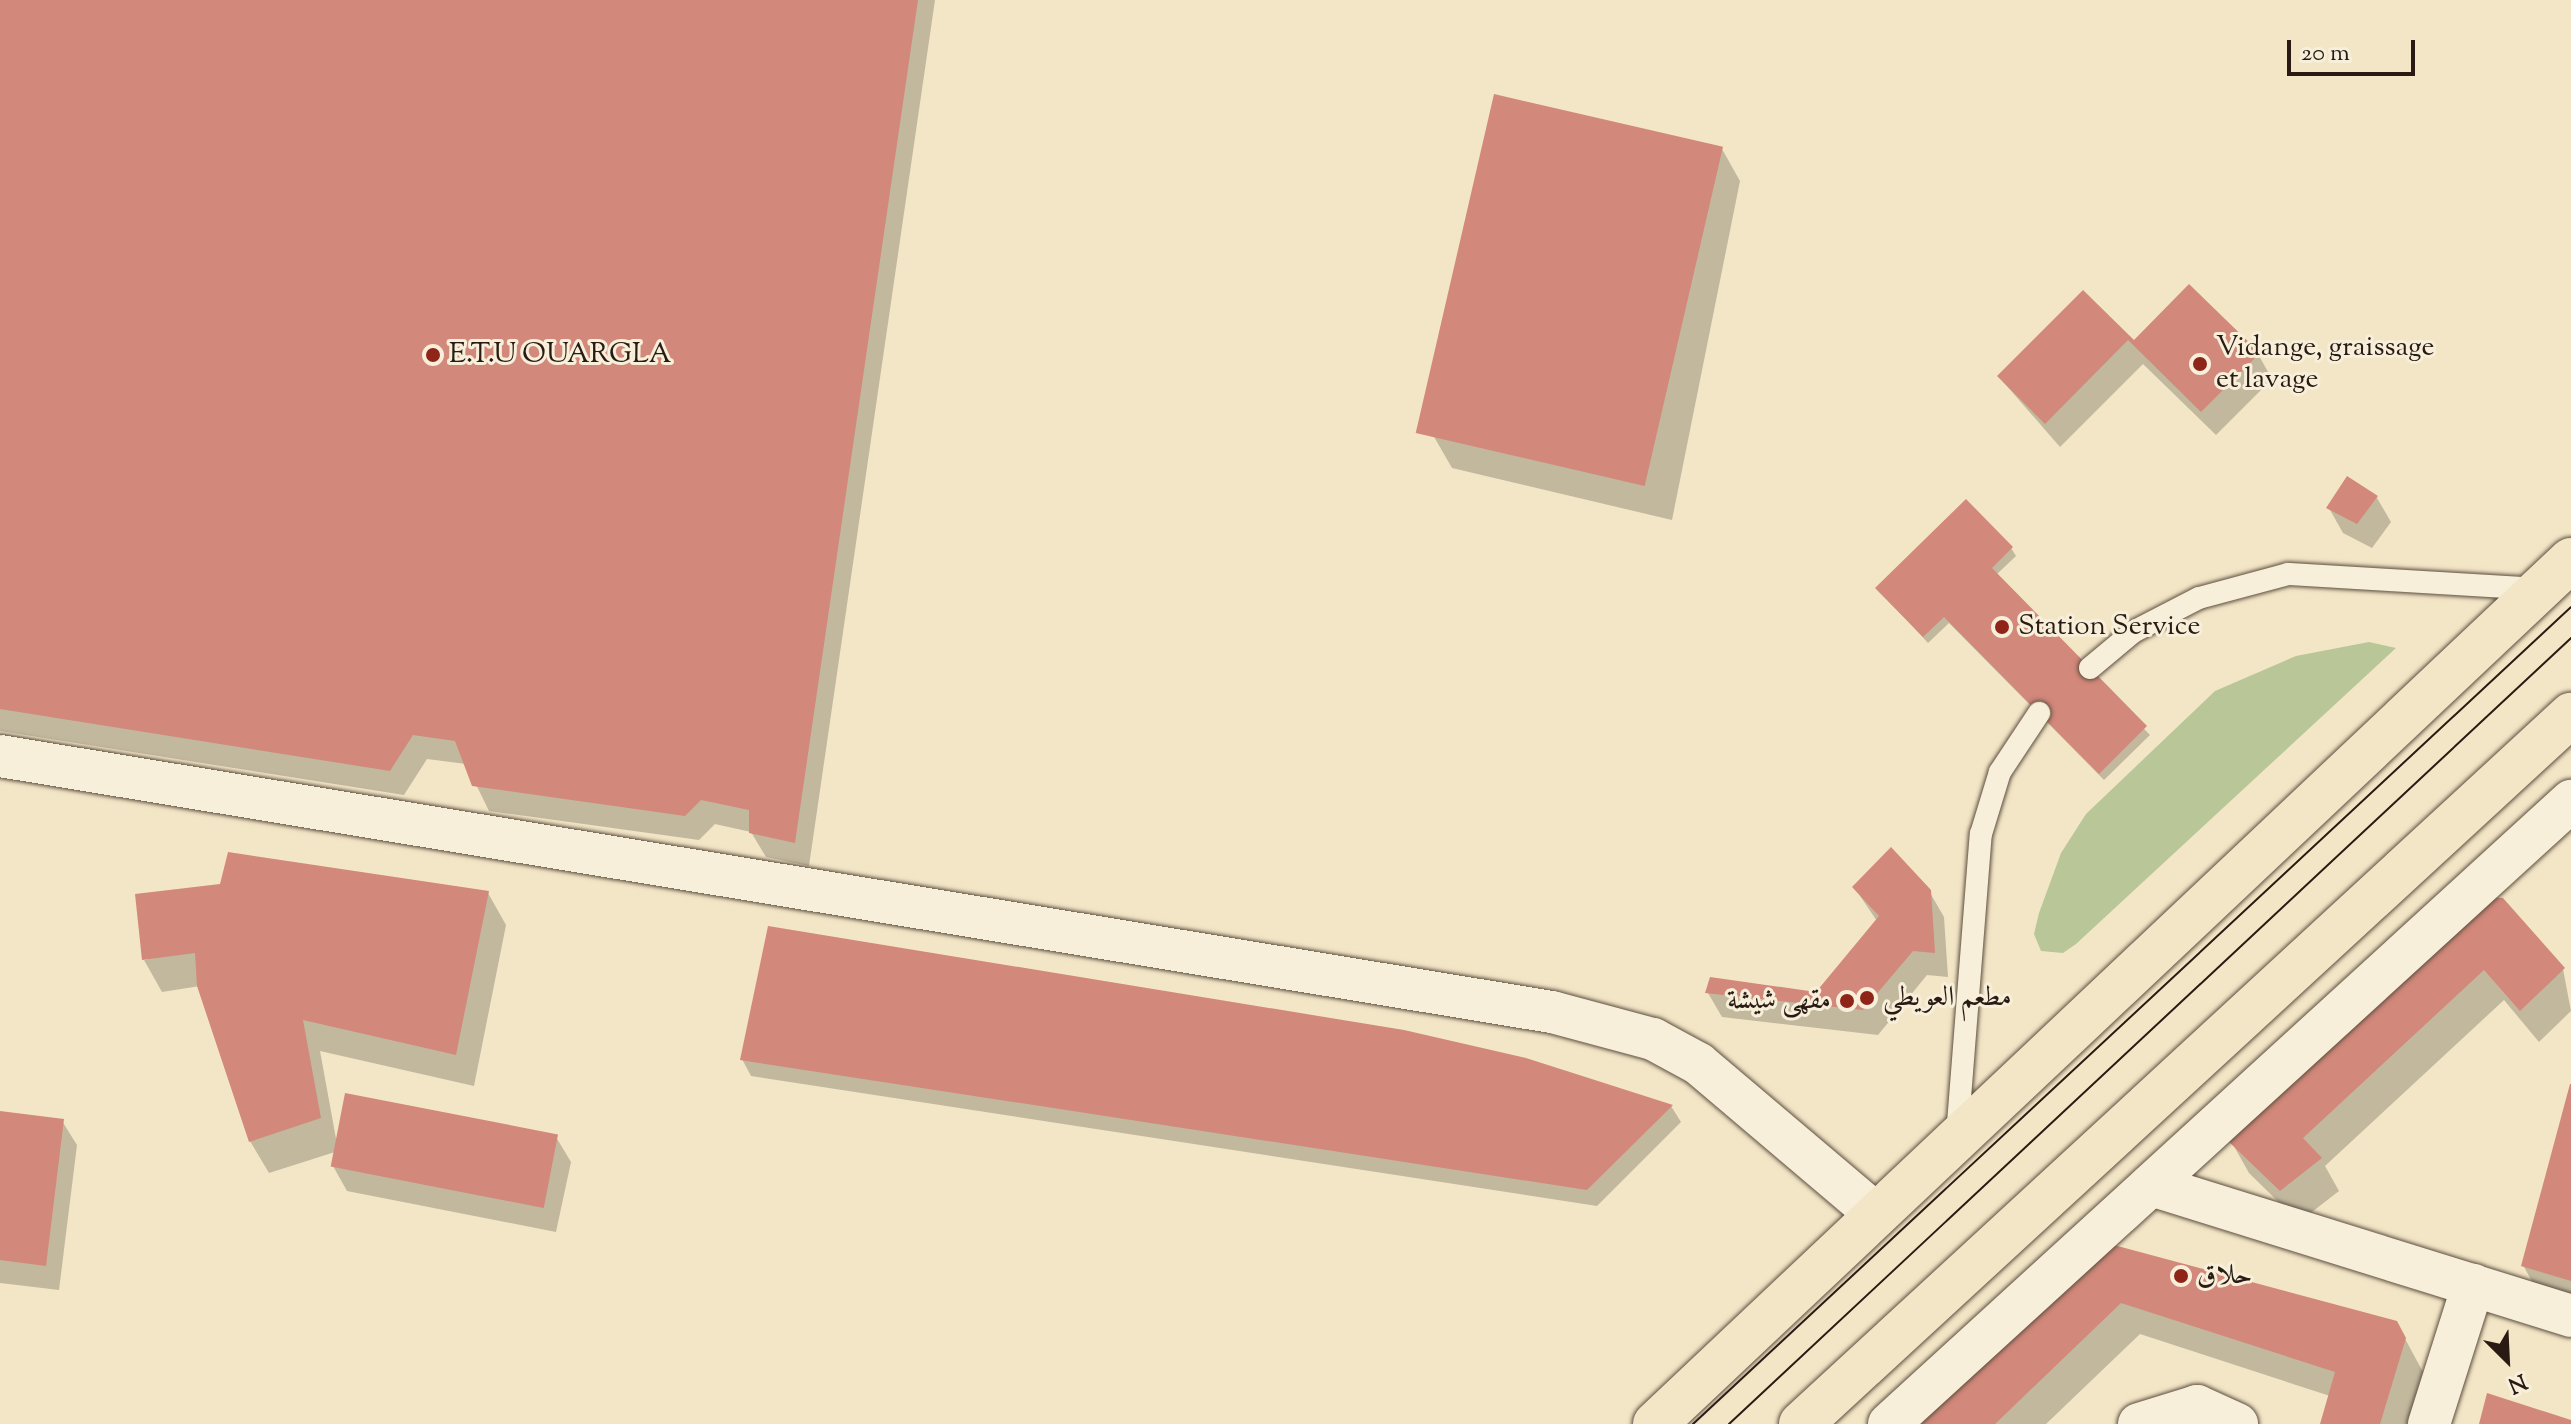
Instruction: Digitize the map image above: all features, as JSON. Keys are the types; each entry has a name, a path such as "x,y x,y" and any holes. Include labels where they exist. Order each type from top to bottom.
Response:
{"main road":[{"path":"1655,1424 1876,1214 1957,1143 2571,560"},
{"path":"1801,1424 2571,715"}],"street":[{"path":"0,756 1552,1012 1653,1039 1699,1064 1876,1214"},
{"path":"1889,1424 2571,801"},
{"path":"2151,1185 2571,1316"},
{"path":"2429,1424 2473,1285"},
{"path":"2139,1424 2197,1406 2237,1424"}],"lane":[{"path":"2090,668 2133,632 2199,598 2288,574 2538,589"},
{"path":"1957,1143 1981,834 2000,772 2039,713"}],"green space":[{"path":"2369,642 2396,648 2076,944 2063,953 2041,951 2034,934 2039,913 2061,853 2086,814 2215,691 2296,656"}],"building":[{"name":"E.T.U OUARGLA","path":"0,0 918,0 795,843 749,833 749,810 701,800 685,816 472,786 455,741 413,735 390,771 0,709"},
{"path":"1494,94 1723,147 1645,486 1416,433"},
{"name":"Vidange, graissage et lavage","path":"2189,284 2260,353 2201,412 2128,340 2045,424 1997,376 2083,290 2134,340"},
{"path":"2347,476 2378,496 2357,524 2326,508"},
{"name":"Station Service","path":"1966,499 2013,547 1992,568 2147,726 2099,774 1944,617 1923,637 1875,588"},
{"path":"1891,847 1931,890 1935,953 1913,951 1863,1010 1705,993 1710,977 1816,992 1879,916 1852,887"},
{"path":"228,852 489,891 456,1055 303,1020 321,1118 249,1142 197,986 195,953 142,960 135,894 220,884"},
{"path":"2483,897 2503,898 2565,968 2520,1011 2484,970 2303,1138 2322,1158 2280,1191 2228,1141"},
{"path":"768,926 1404,1030 1526,1058 1673,1105 1587,1190 740,1060"},
{"path":"2571,1084 2571,1281 2521,1266"},
{"path":"345,1093 558,1134 544,1208 331,1167"},
{"path":"0,1111 64,1119 46,1266 0,1260"},
{"path":"2110,1244 2397,1321 2406,1338 2380,1424 2320,1424 2335,1372 2121,1303 1995,1424 1905,1424"},
{"path":"2487,1393 2571,1420 2571,1424 2479,1424"}],"tram line":[{"path":"1693,1424 2571,607"},
{"path":"1729,1424 2571,638"}],"place":[{"name":"E.T.U OUARGLA","path":"433,355"},
{"name":"Vidange, graissage et lavage","path":"2200,364"},
{"name":"Station Service","path":"2002,627"},
{"name":"مطعم العويطي","path":"1867,998"},
{"name":"مقهى شيشة","path":"1847,1001"},
{"name":"حلاق","path":"2181,1276"}]}
